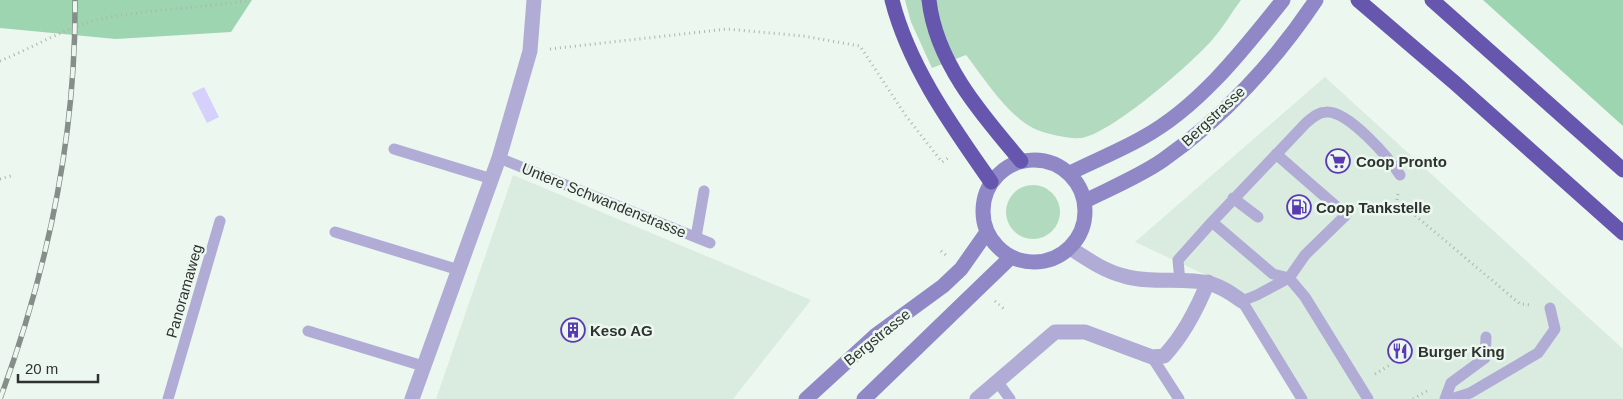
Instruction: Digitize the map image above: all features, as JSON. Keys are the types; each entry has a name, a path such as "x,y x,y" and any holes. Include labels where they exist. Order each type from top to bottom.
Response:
{"highway":[{"path":"892,0 904,38 918,67 943,111 991,182"},
{"path":"929,0 937,36 953,69 992,126 1022,161"},
{"path":"1358,0 1455,83 1623,234"},
{"path":"1432,0 1623,170"}],"main road":[{"name":"Bergstrasse","path":"1070,173 1143,138 1174,116 1208,86 1283,0"},
{"name":"Bergstrasse","path":"1085,201 1162,161 1186,142 1229,104 1282,45 1316,0"},
{"path":"1022,161 1047,161 1070,173 1080,186 1085,201 1086,218 1080,235 1070,248 1057,257 1041,262 1026,262 1011,256 997,246 987,232 983,215 984,198 991,182 1010,165 1022,161"},
{"name":"Bergstrasse","path":"806,399 876,335 943,286 961,269 987,232"},
{"path":"864,399 1011,256"}],"street":[{"path":"412,399 499,158 530,51 534,0"},
{"path":"1070,248 1103,269 1125,277 1180,282 1208,282 1242,300"},
{"path":"977,399 1055,332 1085,332 1152,356 1164,356 1174,345 1198,308 1208,282"}],"lane":[{"path":"1180,282 1178,260 1233,198 1276,154 1314,116 1324,111 1334,112 1343,117 1388,157 1400,176"},
{"path":"394,149 492,179"},
{"path":"1276,154 1346,215 1301,251 1289,278 1257,296 1242,300 1302,399"},
{"name":"Untere Schwandenstrasse","path":"499,158 710,243"},
{"path":"696,237 704,191"},
{"path":"1233,198 1258,217"},
{"name":"Panoramaweg","path":"168,399 220,221"},
{"path":"1212,222 1273,274 1289,278 1305,297 1368,399"},
{"path":"335,232 459,270"},
{"path":"1451,399 1470,393 1538,353 1555,329 1550,308"},
{"path":"308,330 423,366"},
{"path":"1445,399 1451,383 1485,358 1486,337"},
{"path":"1152,356 1179,399"},
{"path":"997,381 1010,399"}],"path":[{"path":"0,61 28,50 58,34 105,18 250,0"},
{"path":"530,51 727,29 803,36 860,46 928,146 942,162 953,155"},
{"path":"0,179 14,175"},
{"path":"1400,176 1397,200 1520,304 1550,308"}],"shaded area":[{"path":"1325,77 1623,349 1623,399 1301,399 1225,284 1135,242"},
{"path":"204,87 219,117 207,123 192,93"},
{"path":"513,175 811,300 733,399 436,399"}],"green space":[{"path":"0,0 252,0 231,32 116,39 0,28"},
{"path":"905,0 1241,0 1220,31 1202,51 1150,96 1130,112 1094,134 1076,138 1044,132 1023,122 1005,105 966,55 932,68 911,22"},
{"path":"1483,0 1623,0 1623,126"},
{"path":"1028,185 1038,185 1052,193 1058,202 1060,212 1058,222 1052,231 1038,239 1028,239 1018,234 1011,227 1006,217 1006,207 1011,197 1018,190"}],"railway":[{"path":"0,399 32,302 56,203 70,102 75,0"}],"place":[{"name":"Coop Pronto","path":"1338,161"},
{"name":"Coop Tankstelle","path":"1299,207"},
{"name":"Keso AG","path":"573,330"},
{"name":"Burger King","path":"1400,351"}]}
